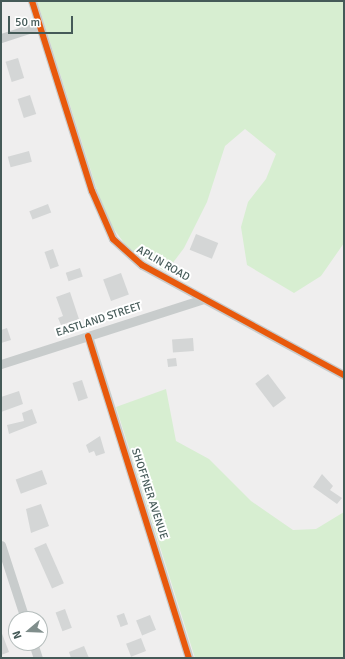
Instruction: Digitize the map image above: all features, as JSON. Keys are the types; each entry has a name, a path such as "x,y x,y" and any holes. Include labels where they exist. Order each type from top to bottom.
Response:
{"street":[{"name":"APLIN ROAD","path":"32,1 38,26 109,234 135,261 344,375"},
{"path":"1,38 38,26"},
{"name":"EASTLAND STREET","path":"1,364 204,299"},
{"name":"SHOFFNER AVENUE","path":"88,336 189,658"},
{"path":"1,545 22,611"}],"green space":[{"path":"37,1 344,1 344,243 321,276 294,293 247,265 241,227 248,202 266,179 276,154 245,129 225,146 207,202 184,248 166,272 127,247 108,221"},
{"path":"166,389 176,441 209,459 251,501 293,530 316,529 344,512 344,658 195,658 116,407"}],"building":[{"path":"18,58 24,78 12,82 6,62"},
{"path":"30,95 36,114 24,118 18,99"},
{"path":"29,151 32,162 11,167 8,157"},
{"path":"48,204 51,212 33,220 29,211"},
{"path":"196,234 218,243 212,259 190,250"},
{"path":"53,249 59,266 50,269 44,252"},
{"path":"80,268 83,277 69,281 66,273"},
{"path":"121,273 129,295 111,301 103,279"},
{"path":"70,292 79,319 61,325 58,318 63,316 56,297"},
{"path":"7,328 11,340 1,343 1,330"},
{"path":"193,338 194,351 173,352 172,339"},
{"path":"176,358 177,366 168,367 167,359"},
{"path":"268,374 286,398 273,408 255,384"},
{"path":"82,380 88,398 78,401 72,383"},
{"path":"19,391 23,404 1,412 1,397"},
{"path":"32,409 37,423 9,434 7,425 24,421 22,413"},
{"path":"100,436 105,453 96,456 94,451 89,453 86,445"},
{"path":"42,470 47,484 21,494 16,480"},
{"path":"322,474 333,486 330,490 342,498 337,504 313,487"},
{"path":"41,504 49,526 31,533 26,509"},
{"path":"46,543 64,583 52,588 34,548"},
{"path":"65,609 72,628 62,631 56,612"},
{"path":"124,613 128,624 121,627 116,616"},
{"path":"150,615 156,630 142,635 136,621"},
{"path":"1,631 9,652 1,655"},
{"path":"141,638 146,651 131,657 126,644"},
{"path":"84,646 89,658 71,658 69,652"}],"cycle path":[{"path":"32,1 92,191 113,239 142,265 344,375"},
{"path":"88,336 189,658"}]}
